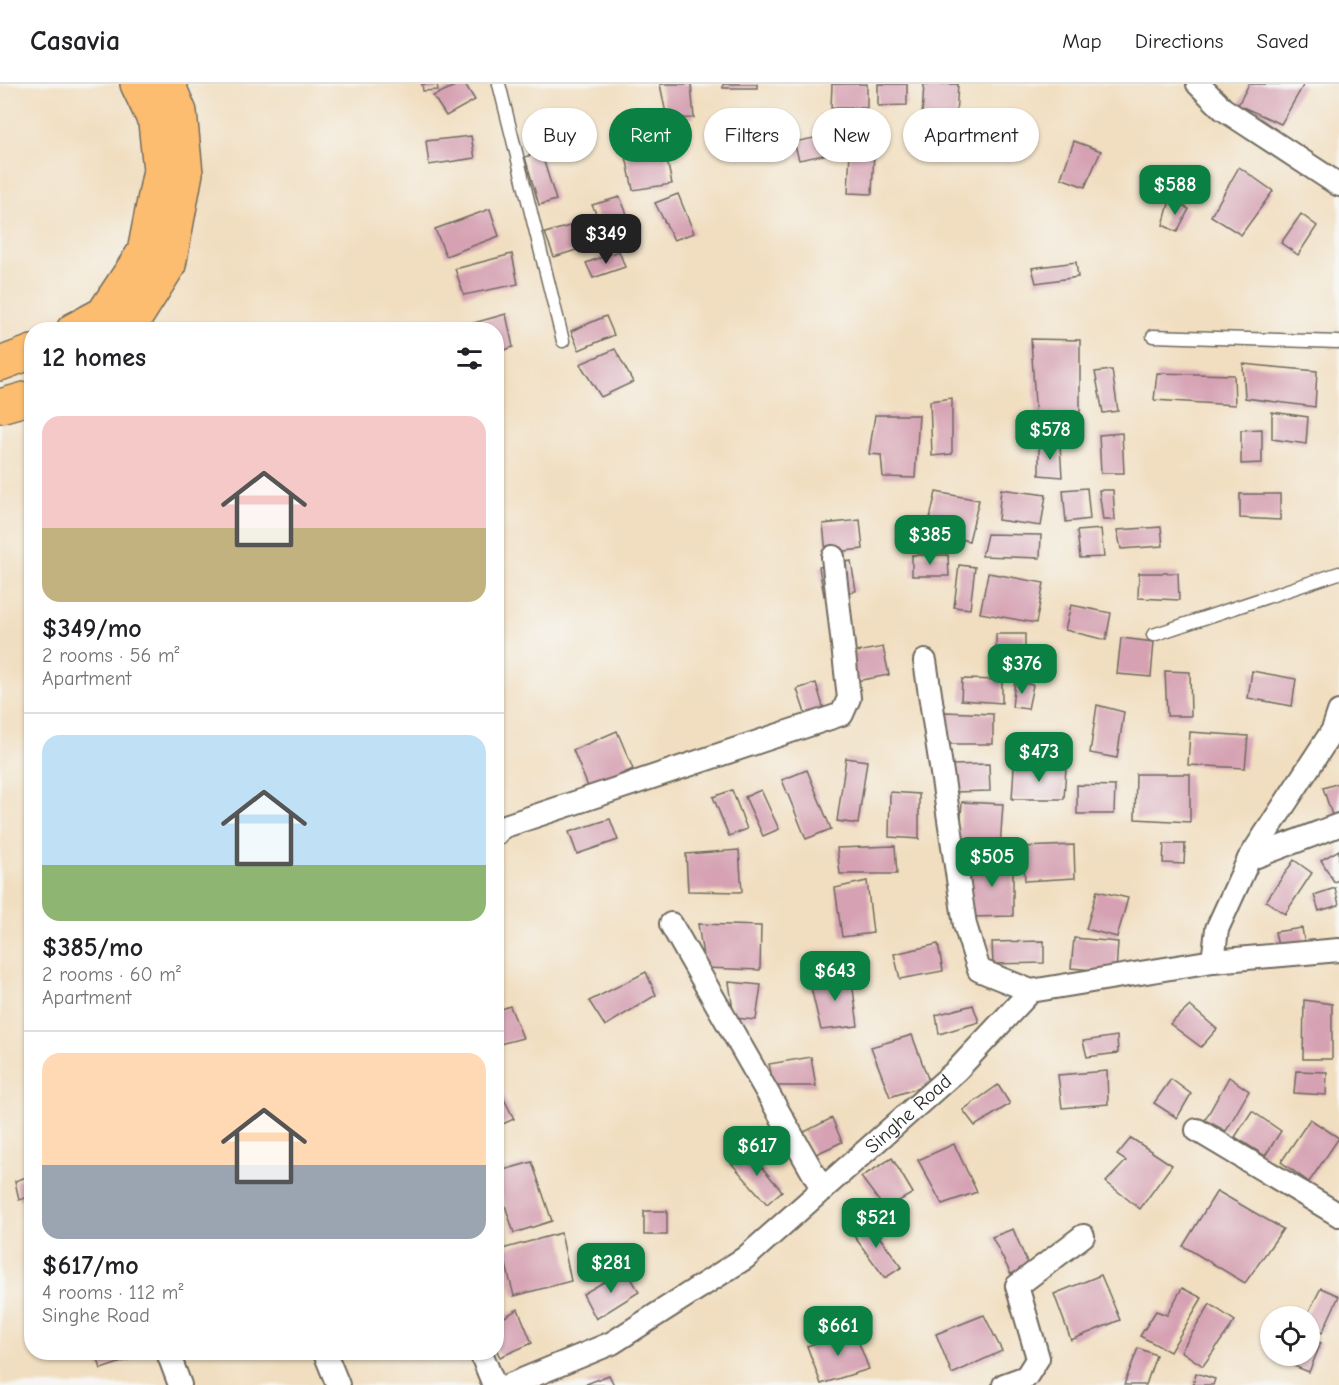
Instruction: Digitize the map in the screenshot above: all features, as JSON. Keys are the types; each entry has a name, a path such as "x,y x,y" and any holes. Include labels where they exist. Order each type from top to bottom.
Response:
{"highway":[{"path":"88,322 104,314 144,252 160,170 155,122 137,84"},
{"path":"133,322 169,265 186,173 180,112 168,84"},
{"path":"0,406 24,399"}],"street":[{"path":"1198,84 1223,109 1339,185"},
{"path":"504,825 842,714 849,698 833,557"},
{"path":"925,662 965,925 979,970 1031,991 1213,961 1339,950"},
{"path":"1213,961 1217,929 1249,860 1333,730 1339,712"},
{"path":"1249,860 1339,825"},
{"path":"671,924 823,1190"},
{"name":"Singhe Road","path":"510,1385 612,1343 745,1258 957,1070 1031,991"},
{"path":"1197,1130 1339,1215"},
{"path":"1004,1385 1026,1377 1038,1358 1017,1286 1083,1236"},
{"path":"171,1360 180,1385"},
{"path":"328,1360 338,1385"},
{"path":"484,1360 494,1385"}],"lane":[{"path":"499,84 563,341"},
{"path":"1154,336 1339,342"},
{"path":"1153,635 1339,573"}],"building":[{"path":"422,84 437,84 438,90 423,91"},
{"path":"459,84 465,84 475,100 446,116 433,96"},
{"path":"660,84 691,84 694,118 692,118 692,108 665,108"},
{"path":"723,84 757,84 757,88 723,88"},
{"path":"832,84 867,84 867,108 831,108"},
{"path":"878,84 907,84 907,105 878,106"},
{"path":"924,84 958,84 956,108 922,108"},
{"path":"1249,84 1304,84 1281,124 1238,105"},
{"path":"471,136 475,158 429,165 426,141"},
{"path":"812,138 812,157 800,160 800,141"},
{"path":"1074,141 1101,151 1085,187 1061,178"},
{"path":"526,162 544,162 556,200 539,205"},
{"path":"627,162 667,162 672,184 633,190"},
{"path":"849,162 873,162 872,194 848,193"},
{"path":"1239,167 1273,191 1241,235 1211,216"},
{"path":"678,194 694,233 674,240 655,203"},
{"path":"620,197 631,224 605,232 592,205"},
{"path":"1170,200 1189,209 1177,232 1163,225"},
{"path":"490,209 499,236 446,256 435,229"},
{"path":"1301,214 1317,226 1298,255 1281,243"},
{"path":"587,221 595,244 554,257 545,233"},
{"path":"619,251 625,267 593,278 586,263"},
{"path":"512,254 518,284 464,295 455,269"},
{"path":"1076,262 1078,277 1036,283 1032,268"},
{"path":"506,314 513,347 504,350 504,322 477,322"},
{"path":"606,316 614,335 579,350 571,331"},
{"path":"1031,339 1080,340 1080,421 1036,421"},
{"path":"615,349 633,382 601,397 580,364"},
{"path":"1243,364 1317,371 1315,407 1245,398"},
{"path":"1112,370 1118,411 1103,413 1095,372"},
{"path":"1157,373 1234,375 1235,405 1154,400"},
{"path":"952,398 952,454 932,456 930,401"},
{"path":"1272,412 1308,417 1306,444 1272,439"},
{"path":"875,415 919,415 915,478 883,477 881,455 869,454"},
{"path":"1262,429 1262,463 1241,464 1241,430"},
{"path":"1122,433 1124,473 1101,473 1099,435"},
{"path":"1039,445 1060,445 1062,477 1039,475"},
{"path":"1087,488 1090,519 1066,522 1063,490"},
{"path":"1001,489 1046,495 1041,526 998,520"},
{"path":"1099,490 1113,490 1115,520 1103,520"},
{"path":"936,492 979,500 969,541 927,531"},
{"path":"1240,494 1280,494 1280,520 1240,518"},
{"path":"860,520 863,549 826,553 823,524"},
{"path":"1161,527 1163,546 1121,549 1117,530"},
{"path":"1101,529 1104,557 1080,558 1077,531"},
{"path":"987,534 1041,535 1040,558 982,556"},
{"path":"912,555 948,555 949,576 912,576"},
{"path":"851,561 856,591 824,596 819,567"},
{"path":"959,565 975,567 970,609 954,607"},
{"path":"988,573 1044,583 1036,623 980,613"},
{"path":"1139,573 1178,573 1179,600 1138,598"},
{"path":"1071,605 1111,613 1106,640 1065,630"},
{"path":"996,634 1025,634 1025,654 996,654"},
{"path":"1121,638 1154,642 1151,677 1117,674"},
{"path":"883,647 889,675 841,684 835,656"},
{"path":"1165,671 1190,672 1191,716 1167,716"},
{"path":"1252,671 1296,679 1292,706 1248,698"},
{"path":"962,679 1002,680 1002,703 961,700"},
{"path":"1015,681 1033,685 1028,709 1012,707"},
{"path":"816,683 825,713 807,719 797,689"},
{"path":"1097,705 1124,712 1117,758 1090,753"},
{"path":"945,712 993,714 993,744 945,744"},
{"path":"617,731 633,769 589,789 573,750"},
{"path":"1190,732 1248,736 1245,768 1188,765"},
{"path":"846,758 867,761 858,824 837,821"},
{"path":"989,764 990,791 953,792 952,765"},
{"path":"1014,767 1066,767 1064,799 1012,799"},
{"path":"807,770 831,829 806,839 782,780"},
{"path":"1136,774 1190,774 1190,822 1135,819"},
{"path":"1339,783 1339,812 1332,815 1323,788"},
{"path":"1077,785 1115,786 1114,814 1077,814"},
{"path":"732,790 747,829 729,836 713,797"},
{"path":"761,790 779,829 763,836 745,797"},
{"path":"890,792 919,794 919,839 889,837"},
{"path":"962,802 1003,804 1000,847 959,844"},
{"path":"610,819 618,840 577,854 569,832"},
{"path":"1164,844 1185,844 1184,864 1163,863"},
{"path":"1074,845 1075,878 1025,881 1023,847"},
{"path":"895,846 897,874 840,874 837,848"},
{"path":"739,850 742,892 688,891 686,854"},
{"path":"1339,850 1339,880 1334,882 1321,860"},
{"path":"970,859 1013,859 1013,916 971,917"},
{"path":"1294,860 1312,873 1285,914 1266,901"},
{"path":"867,881 873,933 842,937 835,888"},
{"path":"1335,888 1339,905 1319,911 1314,895"},
{"path":"1097,891 1128,898 1117,937 1086,929"},
{"path":"698,924 761,926 760,970 705,968"},
{"path":"1302,928 1305,946 1279,951 1275,932"},
{"path":"1074,938 1118,942 1116,972 1071,968"},
{"path":"1044,941 1044,963 993,964 992,942"},
{"path":"938,944 943,971 900,979 894,954"},
{"path":"646,972 656,995 605,1026 589,1001"},
{"path":"851,974 858,1026 821,1030 809,979"},
{"path":"729,982 761,985 756,1020 734,1018"},
{"path":"1304,1000 1332,1004 1332,1059 1303,1059"},
{"path":"973,1005 979,1022 939,1034 936,1015"},
{"path":"510,1006 523,1038 504,1043 504,1008"},
{"path":"1190,1006 1217,1029 1201,1047 1170,1024"},
{"path":"912,1035 930,1084 890,1097 871,1047"},
{"path":"1117,1036 1118,1053 1087,1057 1083,1041"},
{"path":"811,1057 816,1086 774,1086 769,1064"},
{"path":"1107,1071 1108,1104 1062,1108 1058,1075"},
{"path":"1296,1071 1327,1072 1326,1095 1294,1093"},
{"path":"1229,1077 1249,1091 1226,1131 1205,1120"},
{"path":"1171,1079 1191,1094 1177,1118 1154,1103"},
{"path":"998,1085 1010,1104 975,1126 963,1110"},
{"path":"504,1099 514,1119 504,1123"},
{"path":"1252,1111 1281,1131 1265,1156 1235,1137"},
{"path":"832,1118 842,1142 814,1155 804,1132"},
{"path":"1310,1119 1339,1138 1309,1182 1281,1162"},
{"path":"1131,1138 1172,1165 1140,1209 1106,1182 1126,1161 1117,1155"},
{"path":"954,1144 977,1192 942,1204 918,1160"},
{"path":"748,1151 782,1191 767,1204 731,1163"},
{"path":"892,1158 913,1193 885,1209 861,1177"},
{"path":"532,1162 552,1221 514,1233 504,1202 504,1170"},
{"path":"24,1178 24,1198 19,1200 15,1181"},
{"path":"1217,1191 1283,1229 1245,1283 1183,1246"},
{"path":"644,1211 667,1211 667,1235 644,1235"},
{"path":"865,1218 902,1267 885,1278 851,1232"},
{"path":"1013,1229 1029,1267 1011,1274 992,1237"},
{"path":"561,1233 571,1281 514,1296 504,1248"},
{"path":"626,1269 639,1292 596,1319 583,1294"},
{"path":"1101,1275 1120,1320 1071,1340 1054,1294"},
{"path":"1182,1288 1202,1298 1170,1352 1140,1336 1156,1311 1167,1315"},
{"path":"1321,1288 1339,1296 1322,1333 1320,1332 1320,1306 1312,1306"},
{"path":"1210,1304 1235,1321 1203,1366 1181,1351"},
{"path":"518,1309 532,1343 504,1355 504,1317"},
{"path":"984,1315 1002,1351 952,1374 936,1334"},
{"path":"854,1330 869,1369 821,1384 807,1346"},
{"path":"1138,1348 1156,1355 1146,1385 1124,1385"},
{"path":"98,1360 128,1360 101,1369"},
{"path":"1294,1366 1311,1366 1309,1372"},
{"path":"1196,1373 1215,1379 1213,1385 1193,1385"},
{"path":"609,1375 614,1385 584,1385"}]}
